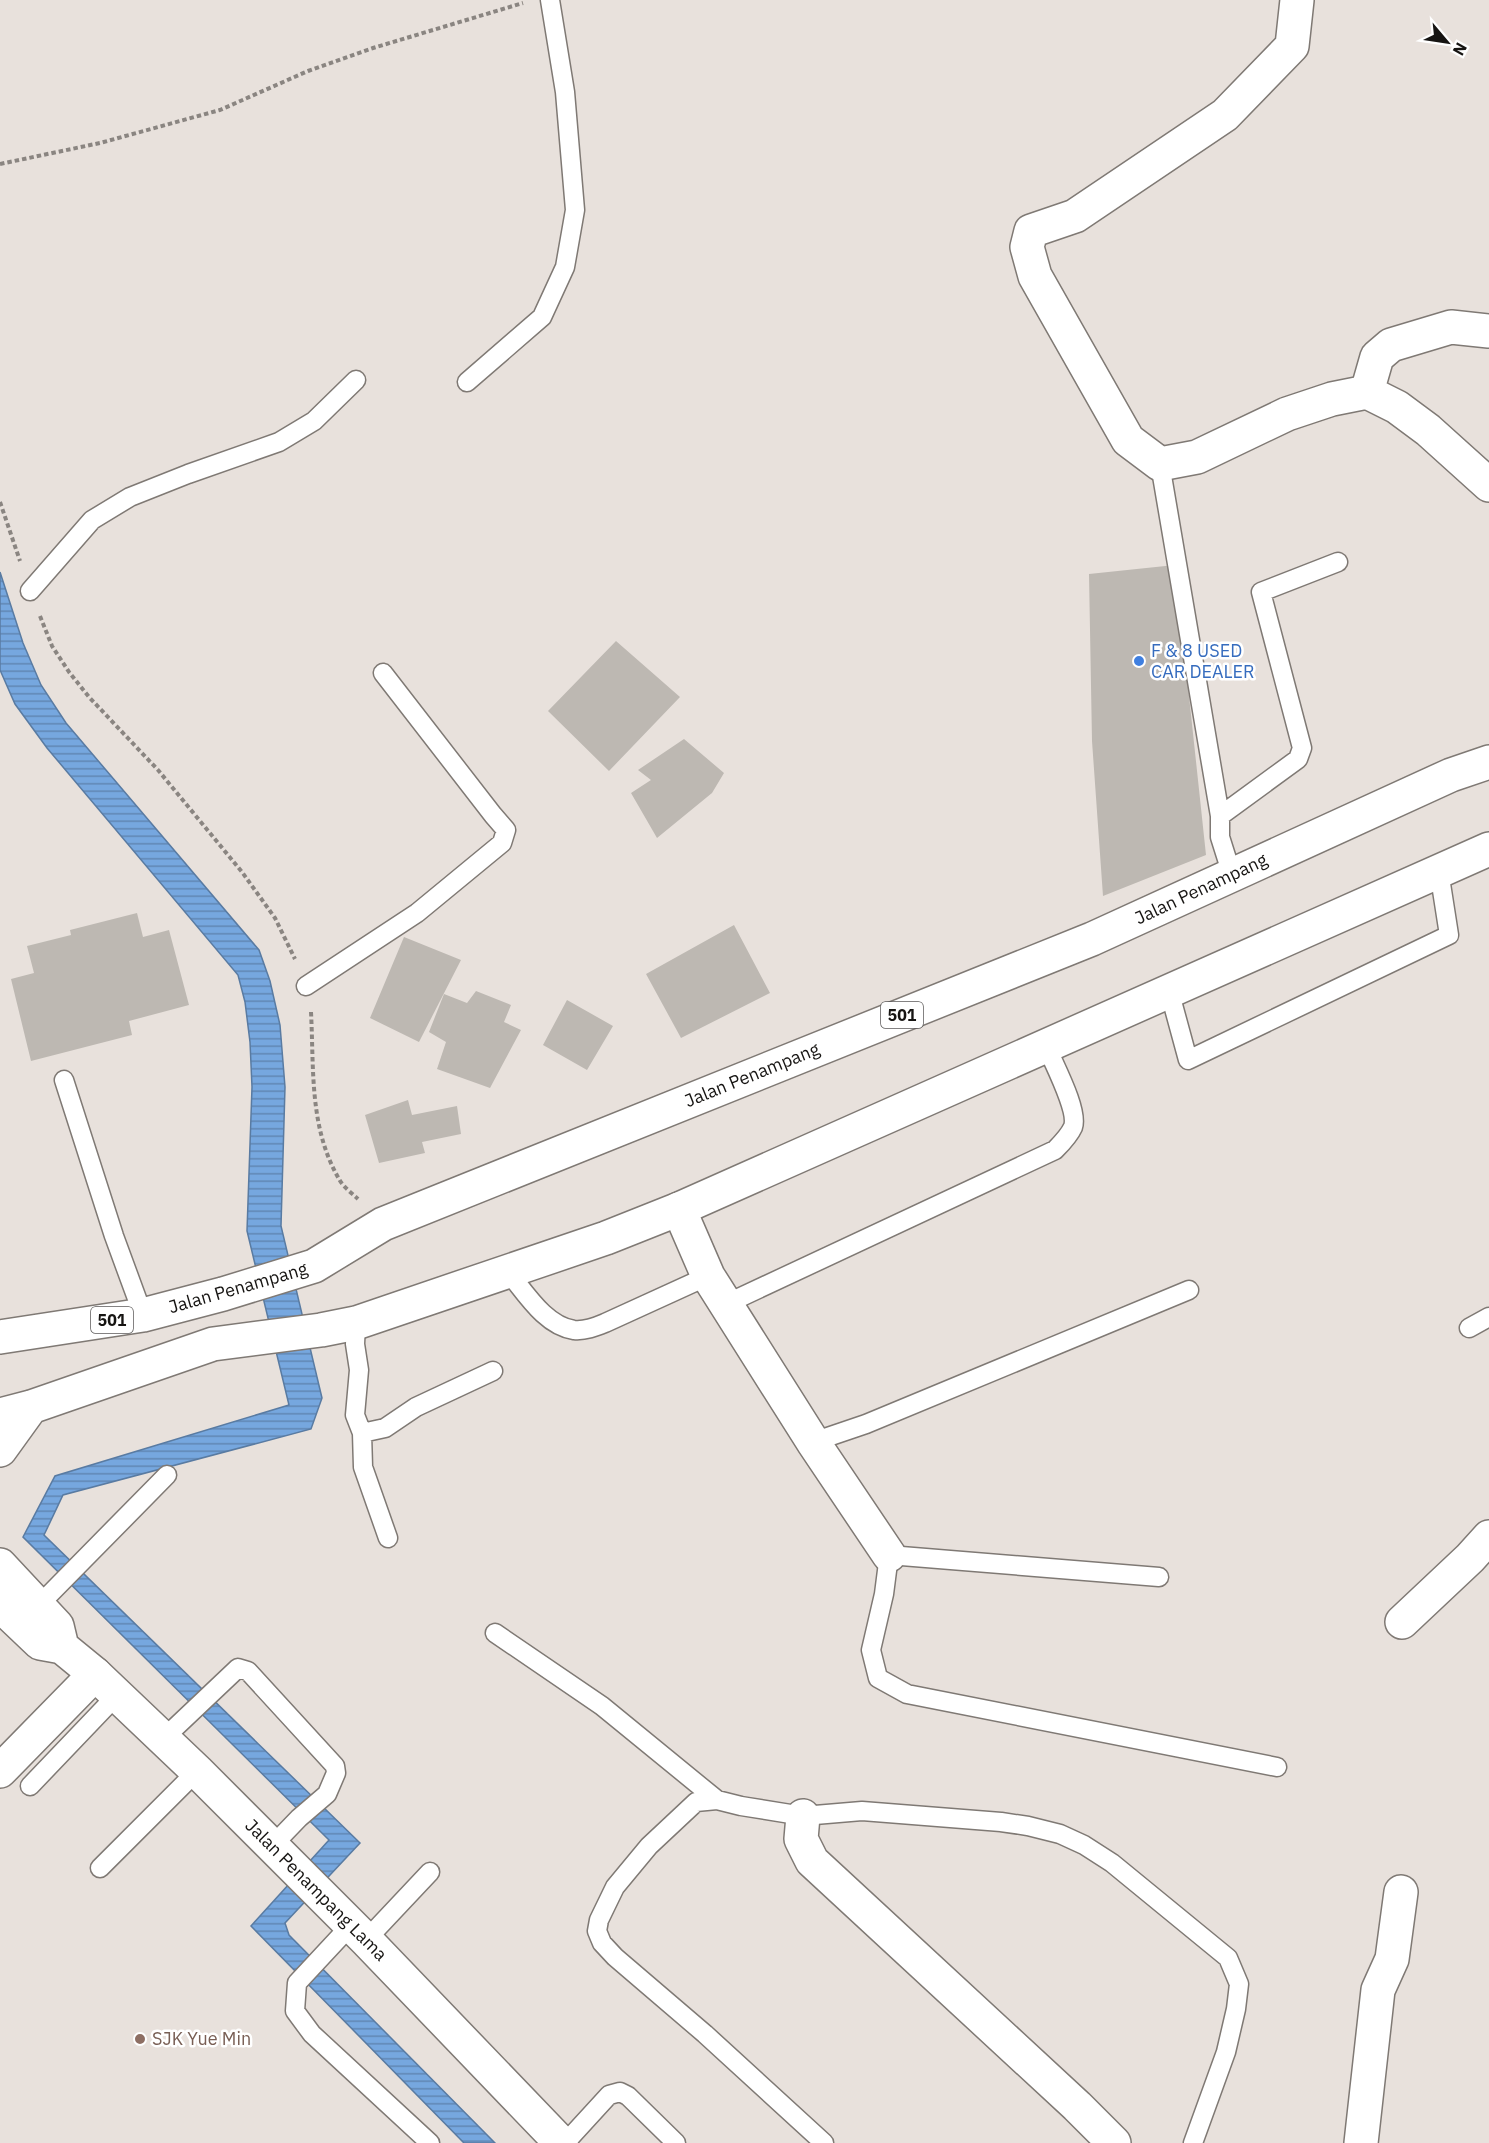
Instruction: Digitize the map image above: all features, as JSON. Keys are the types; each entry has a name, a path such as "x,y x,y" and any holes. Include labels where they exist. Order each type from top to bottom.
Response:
{"main road":[{"path":"1297,0 1292,46 1225,115 1075,216 1031,231 1027,247 1035,276 1128,440 1160,464 1197,457 1287,414 1332,399 1367,392 1397,407 1428,430 1489,485"},
{"path":"1367,392 1377,357 1391,345 1451,327 1489,331"},
{"name":"Jalan Penampang","path":"0,1337 143,1315 223,1294 314,1266 383,1224 1092,939 1451,775 1489,762"},
{"path":"0,1415 31,1407 213,1344 321,1330 356,1323 606,1238 679,1209 1489,849"},
{"path":"679,1209 708,1276 813,1442 889,1555"},
{"path":"0,1450 31,1407"},
{"path":"1402,1622 1489,1537"},
{"name":"Jalan Penampang Lama","path":"0,1565 57,1626 62,1647"},
{"name":"Jalan Penampang Lama","path":"0,1605 40,1643 62,1647 197,1771 358,1932 563,2143"},
{"path":"0,1771 105,1685"},
{"path":"803,1816 801,1839 812,1861 1114,2143"},
{"path":"1360,2143 1378,1990 1392,1959 1401,1892"}],"lane":[{"path":"467,382 542,317 565,267 575,210 565,92 550,0"},
{"path":"30,591 92,520 129,497 279,442 314,421 356,380"},
{"path":"1160,464 1220,816 1220,837 1232,875"},
{"path":"1220,816 1298,759 1302,748 1261,592 1338,562"},
{"path":"306,986 417,913 502,843 506,830 383,673"},
{"path":"1169,990 1188,1060 1449,935 1439,871"},
{"path":"726,1304 1055,1150 1065,1140 1073,1125 1073,1112 1046,1046"},
{"path":"64,1080 114,1236 143,1315"},
{"path":"508,1272 550,1320 573,1330 590,1329 605,1323 708,1276"},
{"path":"813,1442 867,1424 1189,1290"},
{"path":"1469,1328 1489,1317"},
{"path":"356,1323 355,1344 359,1370 355,1415 362,1433 363,1467 388,1538"},
{"path":"362,1433 385,1428 416,1407 493,1371"},
{"path":"39,1605 167,1475"},
{"path":"1159,1577 889,1555 885,1594 871,1650 878,1678 907,1694 1277,1767"},
{"path":"495,1633 602,1706 717,1800"},
{"path":"163,1739 238,1668 248,1671 335,1766 336,1773 327,1794 272,1846"},
{"path":"30,1786 105,1685"},
{"path":"100,1868 197,1771"},
{"path":"824,2143 705,2034 615,1957 602,1943 597,1931 599,1920 615,1887 649,1846 696,1802 717,1800 803,1816 862,1811 1028,1826 1060,1834 1084,1845 1112,1863 1228,1958 1239,1984 1226,2052 1193,2143"},
{"path":"430,1872 358,1932 321,1958 297,1983 295,2011 312,2034 430,2143"},
{"path":"563,2143 609,2094 620,2092 628,2096 676,2143"}],"path":[{"path":"0,164 100,143 220,110 308,70 532,0"},
{"path":"0,502 30,591 52,646 69,672 89,698 158,770 242,872 275,918 296,959 306,986 311,1013 311,1065 315,1105 322,1143 339,1181 383,1224"}],"water":[{"path":"0,572 23,643 41,685 66,723 259,950 270,981 280,1025 285,1087 281,1226 322,1398 311,1429 63,1495 44,1535 360,1843 285,1923 289,1935 495,2143 464,2143 251,1926 329,1840 23,1537 55,1476 289,1405 247,1231 252,1087 245,1002 238,975 47,748 15,704 0,670"}],"building":[{"name":"F & 8 USED CAR DEALER","path":"1175,565 1206,855 1103,896 1092,741 1089,574"},
{"path":"616,641 680,697 609,771 548,711"},
{"path":"684,739 724,773 712,793 657,838 631,793 651,780 638,770"},
{"path":"137,913 143,937 169,930 189,1005 129,1021 132,1035 31,1061 11,979 34,973 27,946 71,935 70,930"},
{"path":"734,925 770,993 681,1038 646,974"},
{"path":"404,937 461,960 419,1042 370,1018"},
{"path":"476,991 511,1005 504,1022 521,1030 490,1088 437,1069 446,1042 429,1032 444,994 467,1003"},
{"path":"567,1000 613,1026 587,1070 543,1045"},
{"path":"408,1100 412,1115 457,1106 461,1134 422,1142 425,1153 379,1163 365,1115"}],"place":[{"name":"F & 8 USED CAR DEALER","path":"1139,661"},
{"name":"SJK Yue Min","path":"140,2039"}]}
